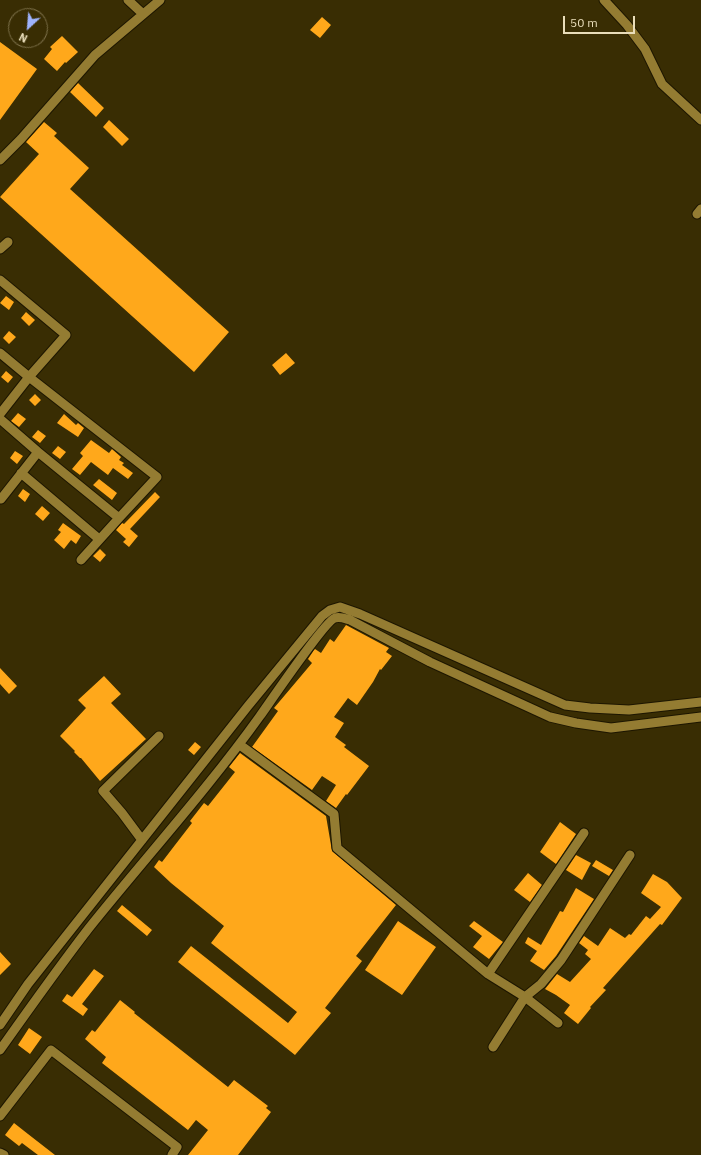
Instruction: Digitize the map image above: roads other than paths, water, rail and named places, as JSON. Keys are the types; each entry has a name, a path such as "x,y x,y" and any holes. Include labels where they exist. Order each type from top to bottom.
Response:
{"street":[{"path":"128,0 143,14"},
{"path":"0,160 21,140 95,55 160,0"},
{"path":"604,0 627,24 645,49 662,84 701,120"},
{"path":"0,249 8,242"},
{"path":"0,280 66,335 29,377 0,414"},
{"path":"0,353 157,477 81,560"},
{"path":"0,419 119,518"},
{"path":"1,499 38,452"},
{"path":"21,473 99,539"},
{"path":"0,1025 28,984 192,777 310,630 322,616 330,610 340,607 388,626 565,705 629,710 701,702"},
{"path":"0,1050 89,928 206,788 240,745 313,643 330,621 336,618 350,620 430,662 550,716 576,723 611,728 701,717"},
{"path":"142,840 103,791 159,736"},
{"path":"240,745 334,814 337,848 488,974 525,997 558,1023"},
{"path":"192,777 206,788"},
{"path":"488,974 584,833"},
{"path":"493,1047 525,997 541,984 561,960 630,855"},
{"path":"0,1116 51,1050 177,1148 172,1155"},
{"path":"0,1153 4,1155"}]}
